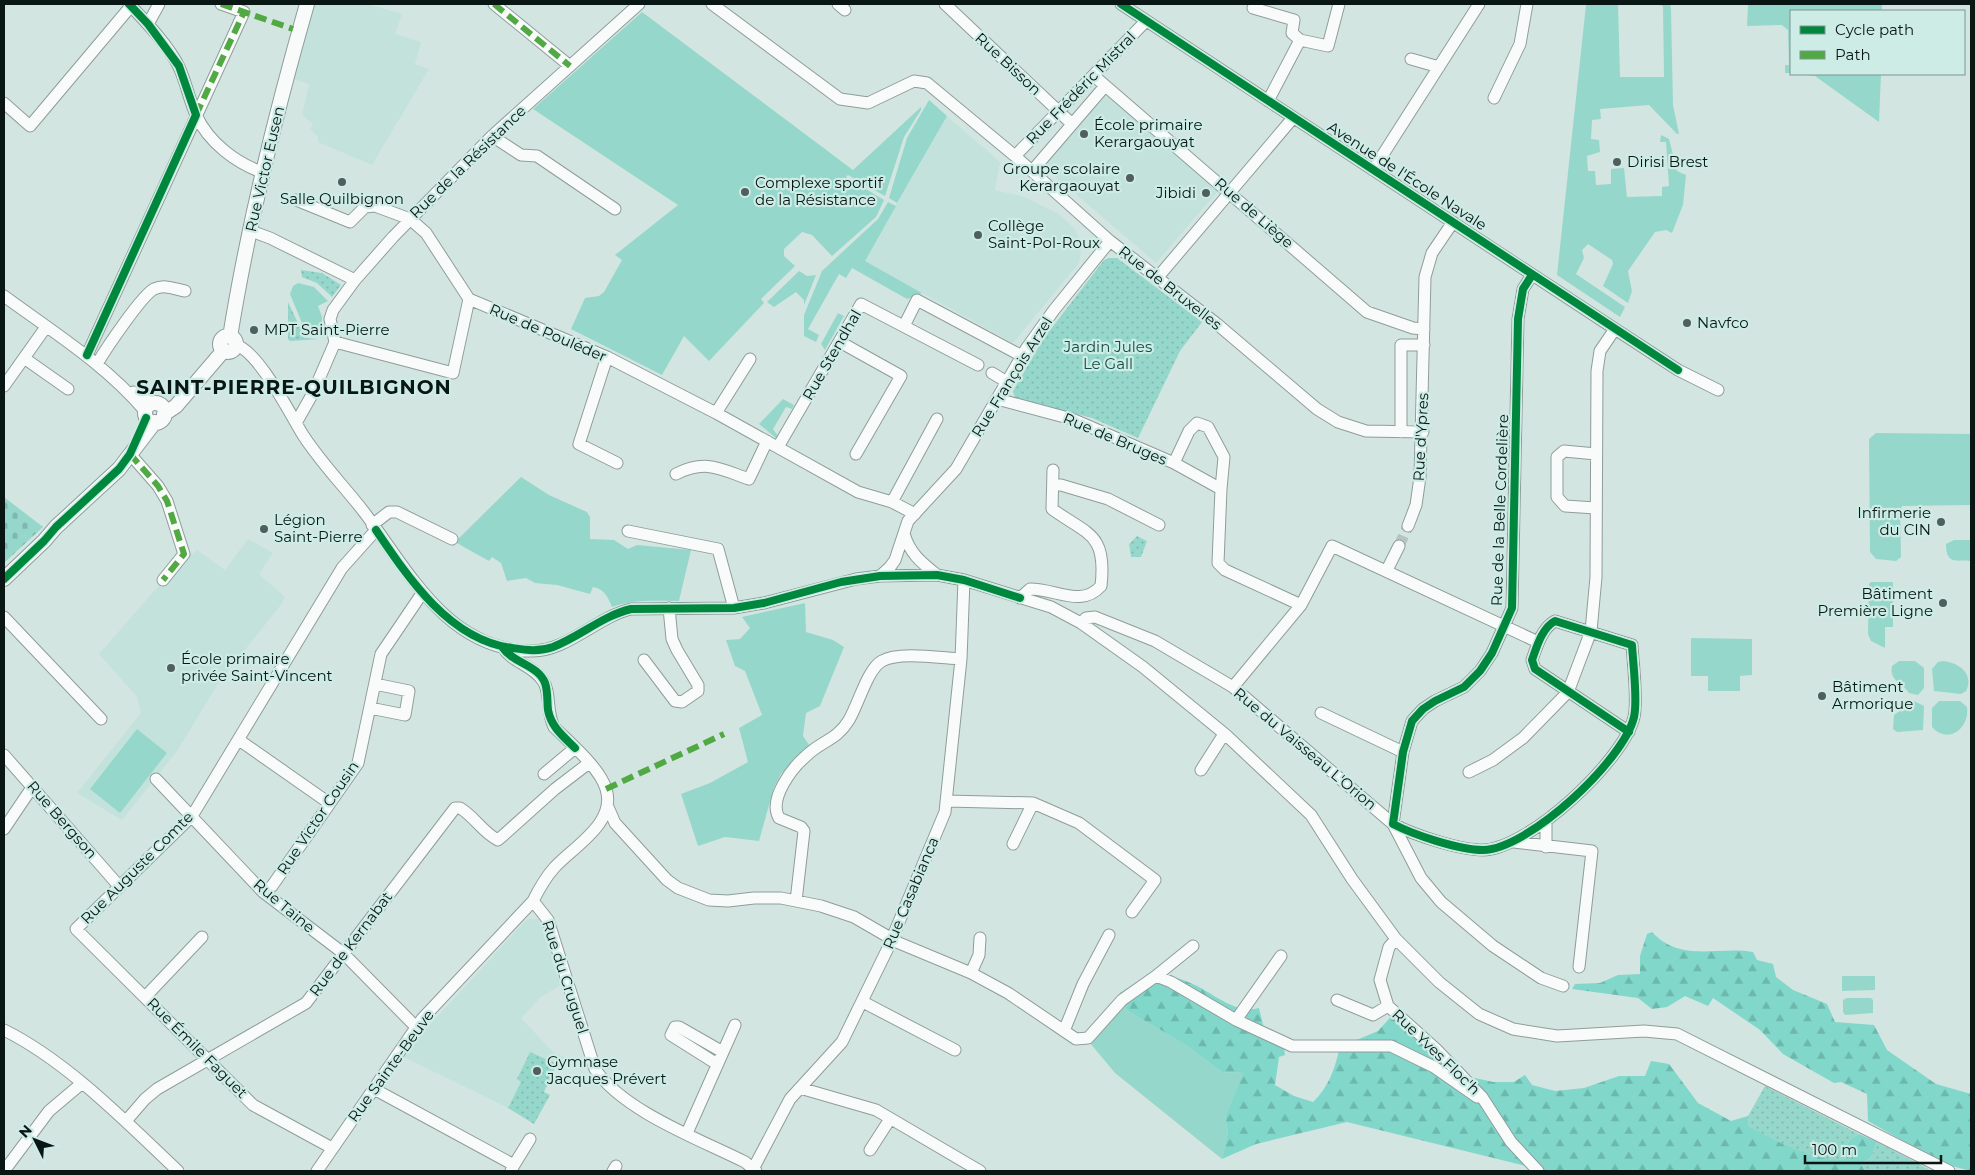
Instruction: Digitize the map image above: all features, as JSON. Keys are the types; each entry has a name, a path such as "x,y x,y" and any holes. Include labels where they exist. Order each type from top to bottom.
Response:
{"main road":[{"name":"Rue Victor Eusen","path":"230,344 251,232 279,107 308,4"},
{"path":"4,579 44,541 56,526 119,469 130,454 154,412 176,406 230,344"}],"street":[{"path":"148,24 159,4"},
{"path":"87,355 244,12 221,4"},
{"path":"494,4 570,66"},
{"name":"Rue de la Résistance","path":"335,342 330,319 333,310 355,280 410,219 492,136 639,4"},
{"name":"Rue de Bruxelles","path":"712,4 840,98 868,103 914,81 927,83 1015,156 1110,241 1217,324 1317,409 1338,422 1366,431 1423,432"},
{"name":"Rue Bisson","path":"945,4 1072,124"},
{"name":"Avenue de l'École Navale","path":"1121,4 1678,370 1718,390"},
{"path":"1253,8 1294,20 1292,33 1300,40 1328,46 1339,4"},
{"path":"1373,170 1479,4"},
{"path":"1494,98 1520,44 1527,4"},
{"path":"4,103 30,126 130,5 148,24 179,66 196,115 217,144 229,155 264,173"},
{"name":"Rue Frédéric Mistral","path":"1015,156 1146,21"},
{"path":"1268,101 1300,40"},
{"path":"1411,59 1439,67"},
{"name":"Rue de Liège","path":"1094,76 1230,191 1367,312 1413,328 1424,329"},
{"name":"Rue Frédéric Mistral","path":"1032,171 1105,86"},
{"path":"1158,277 1293,118"},
{"path":"492,136 520,155 537,156 614,209"},
{"path":"296,200 350,222 365,207 375,206 410,219 426,233 469,299 453,373 335,342 313,393 296,423"},
{"name":"Rue d'Ypres","path":"1408,526 1416,505 1420,477 1427,269 1432,253 1453,222"},
{"path":"251,232 270,238 355,280"},
{"name":"Rue François Arzel","path":"915,514 956,469 1022,356 1054,310 1110,241"},
{"name":"Rue de la Belle Cordelière","path":"1392,824 1403,752 1412,721 1423,709 1435,701 1464,687 1492,653 1505,628 1512,608 1518,319 1523,289 1532,275"},
{"path":"98,364 111,340 152,290 167,287 185,291"},
{"path":"4,296 87,355 154,412"},
{"name":"Rue de Pouléder","path":"469,299 607,357 716,413 858,492 892,502 915,514"},
{"path":"904,326 917,300 1022,356"},
{"name":"Rue Stendhal","path":"778,447 862,304 978,365"},
{"path":"4,386 46,327"},
{"path":"1469,772 1493,760 1523,738 1568,692 1591,631 1596,577 1597,371 1600,351 1615,329"},
{"path":"840,342 901,376 856,454"},
{"path":"230,344 256,360 322,462 341,481 423,592 450,620 465,632 482,641 503,648 532,651 552,648 618,612 631,609 734,608 764,603 848,581 880,576 937,575 964,580 1051,607 1081,623 1143,667 1224,734 1311,815 1352,879 1396,939 1439,982 1479,1014 1513,1029 1557,1036 1644,1032 1677,1034 1949,1171"},
{"name":"Rue d'Ypres","path":"1401,432 1401,345 1424,346"},
{"path":"607,357 580,444 617,463"},
{"path":"24,358 68,389"},
{"path":"716,413 750,359"},
{"path":"992,372 1007,382"},
{"name":"Rue de Bruges","path":"997,399 1072,418 1174,464 1221,489"},
{"path":"892,502 937,419"},
{"name":"Rue de Bruges","path":"1174,464 1189,431 1197,423 1208,427 1224,457 1218,563 1225,570 1300,606"},
{"path":"676,474 692,466 713,467 749,479 767,441"},
{"path":"1596,454 1564,451 1557,457 1558,497 1565,506 1596,508"},
{"path":"130,454 158,486 167,501 184,554 163,580"},
{"path":"1020,598 1030,589 1045,589 1076,597 1088,597 1101,586 1104,565 1099,546 1084,528 1052,509 1053,470"},
{"path":"1054,485 1108,499 1158,526"},
{"name":"Rue Auguste Comte","path":"76,929 192,816 342,568 389,512 397,512 452,539"},
{"path":"880,576 890,567 894,560 908,522 915,514"},
{"path":"628,531 718,548 734,608"},
{"path":"904,531 911,550 919,561 937,575"},
{"path":"1233,687 1300,606 1332,546 1538,642"},
{"path":"1387,570 1399,546"},
{"name":"Rue Casabianca","path":"754,1170 782,1113 800,1088 842,1042 863,1002 924,864 947,801 961,659 964,580"},
{"name":"Rue Victor Cousin","path":"263,892 272,886 358,763 381,654 423,592"},
{"path":"644,660 675,701 682,702 698,691 698,685 672,639 669,608"},
{"path":"4,617 101,719"},
{"name":"Rue du Vaisseau L'Orion","path":"1081,623 1086,618 1095,617 1155,642 1233,687 1392,824 1421,878 1441,902 1493,946 1541,978 1563,986"},
{"path":"1392,824 1407,831 1450,844 1484,850 1514,842 1546,822 1592,781 1629,732 1635,715 1632,645 1555,621 1549,624 1538,642 1532,660 1535,669 1629,732"},
{"path":"503,648 509,656 538,673 545,683 550,718 554,727 589,763 606,790 608,807 615,823 667,880 690,893 709,900 728,901 754,898 796,901 821,906 854,917 899,943 971,974 1008,993 1076,1039 1088,1038 1122,1000 1193,946"},
{"path":"796,901 804,831 801,827 779,818 776,810 778,796 795,766 807,754 839,733 858,703 875,666 881,661 898,657 961,659"},
{"path":"370,708 405,715 409,691 375,684"},
{"path":"1321,713 1403,752"},
{"path":"1201,770 1224,734"},
{"path":"239,740 329,803"},
{"path":"544,774 575,748"},
{"name":"Rue Bergson","path":"4,755 119,886"},
{"name":"Rue de Kernabat","path":"126,1121 145,1099 157,1089 306,1003 455,808 466,811 490,836 498,840 555,789 589,763"},
{"name":"Rue Taine","path":"156,779 263,892 344,953 416,1027"},
{"path":"4,830 32,786"},
{"path":"947,801 1033,803 1079,823 1155,880 1132,912"},
{"path":"1013,844 1033,803"},
{"path":"533,901 553,868 598,824 608,807"},
{"path":"1546,822 1546,847"},
{"path":"598,824 615,823"},
{"path":"1514,842 1592,851 1579,967"},
{"name":"Rue Sainte-Beuve","path":"317,1171 416,1027 533,901"},
{"name":"Rue du Cruguel","path":"533,901 548,920 595,1069 601,1078 632,1105 744,1162 754,1170"},
{"name":"Rue Émile Faguet","path":"76,929 146,996 253,1104 332,1148"},
{"path":"1064,1031 1083,984 1109,936"},
{"path":"146,996 202,937"},
{"path":"971,974 980,955 980,938"},
{"name":"Rue Yves Floc'h","path":"1396,939 1390,947 1380,980 1388,1006 1436,1049 1482,1097 1511,1142 1538,1171"},
{"path":"1236,1020 1281,956"},
{"path":"1156,976 1171,982 1236,1020 1292,1046 1391,1046 1434,1067 1477,1097 1482,1097"},
{"name":"Rue Yves Floc'h","path":"1337,1000 1374,1015 1388,1006"},
{"path":"863,1002 955,1050"},
{"path":"687,1133 721,1051 735,1025"},
{"path":"717,1064 671,1035 675,1028 679,1027 721,1051"},
{"path":"4,1030 58,1064 126,1121 172,1169"},
{"path":"4,1171 50,1111 81,1084"},
{"path":"800,1088 876,1110 980,1171"},
{"path":"374,1089 512,1168 530,1139"},
{"path":"870,1150 890,1119"}],"shaded area":[{"path":"312,4 367,4 402,14 395,34 421,42 415,64 429,69 372,165 318,142 318,137 310,129 313,124 302,115 309,84 291,78"},
{"name":"Groupe scolaire Kerargaouyat","path":"1104,93 1218,191 1156,263 1042,165"},
{"name":"Collège Saint-Pol-Roux","path":"947,116 1000,162 995,190 1025,197 1059,214 1075,229 1080,240 1081,252 1079,263 1013,343 864,261"},
{"name":"École primaire privée Saint-Vincent","path":"248,539 273,553 259,574 285,597 280,606 219,682 177,751 122,820 77,793 141,713 137,697 99,654 188,552 192,555 197,550 225,570"},
{"path":"527,919 540,919 561,985 541,997 521,1018 554,1053 566,1057 563,1066 530,1052 517,1079 522,1081 508,1108 404,1057 426,1029"}],"green space":[{"path":"1581,4 1618,4 1620,77 1664,77 1663,6 1657,4 1670,4 1671,9 1673,105 1679,134 1649,105 1600,109 1601,119 1592,120 1591,139 1599,140 1600,152 1587,156 1588,171 1595,171 1596,185 1611,184 1611,169 1624,168 1627,197 1662,196 1662,187 1669,186 1666,142 1660,142 1661,135 1669,139 1677,171 1686,175 1683,205 1672,233 1666,230 1655,232 1628,271 1632,291 1628,303 1603,286 1613,264 1612,260 1588,244 1582,250 1584,258 1576,274 1625,307 1620,317 1557,275 1586,5"},
{"path":"1748,4 1882,4 1882,10 1790,10 1790,73 1785,73 1785,65 1789,65 1788,30 1782,25 1747,26"},
{"name":"Complexe sportif de la Résistance","path":"642,12 853,170 921,107 904,137 885,196 848,175 846,177 884,200 876,217 832,256 812,235 802,232 784,249 784,256 795,266 761,299 764,303 709,361 684,336 662,375 571,329 585,298 599,296 604,292 622,260 615,255 678,205 533,109"},
{"path":"1806,75 1881,75 1879,122 1815,76"},
{"path":"929,100 947,116 897,203 889,198 907,138"},
{"path":"888,202 896,206 865,261 922,293 907,299 852,268 846,278 839,274 808,329 819,335 816,342 804,336 804,315 822,271 878,219"},
{"name":"Jardin Jules Le Gall","path":"1117,258 1202,322 1180,351 1138,438 1092,418 1015,398 1013,391 1044,338 1104,260"},
{"path":"301,270 322,273 341,285 332,297 317,283 302,277"},
{"path":"799,271 807,276 816,275 804,305 804,300 796,292 774,307 767,302"},
{"path":"298,283 314,287 328,301 318,306 322,317 322,327 311,333 310,331 306,333 290,294 293,286"},
{"path":"288,302 305,338 319,339 290,341 288,339"},
{"path":"838,313 844,316 825,350 821,344"},
{"path":"783,399 794,405 792,409 786,407 773,429 778,436 776,438 759,424"},
{"path":"1876,433 1971,434 1971,505 1902,506 1900,510 1901,557 1896,561 1876,559 1870,552 1869,439"},
{"path":"521,477 549,495 587,512 590,517 590,539 614,540 628,549 637,545 691,550 679,601 637,602 612,607 605,594 593,587 590,594 557,585 535,583 526,578 507,581 501,563 492,557 489,561 455,542"},
{"path":"4,497 43,527 4,563"},
{"path":"1137,536 1147,541 1141,557 1131,557 1129,544"},
{"path":"1954,540 1971,540 1971,561 1952,560 1950,558 1946,550 1946,544"},
{"path":"1871,582 1893,582 1893,627 1885,627 1885,648 1871,641 1868,634 1869,584"},
{"path":"805,603 806,632 833,640 844,647 820,706 806,713 803,736 809,745 781,774 774,787 759,841 725,837 698,846 681,794 710,783 748,762 739,728 762,715 745,671 735,666 726,640 740,639 750,628 742,617"},
{"path":"1691,638 1752,639 1752,675 1740,676 1740,691 1708,691 1708,676 1691,676"},
{"path":"1899,661 1915,661 1924,668 1924,688 1918,695 1909,693 1892,675 1892,666"},
{"path":"1943,661 1959,666 1964,670 1968,679 1966,691 1961,694 1934,691 1932,669 1938,662"},
{"path":"1914,701 1924,706 1923,730 1897,732 1893,729 1894,715"},
{"path":"1939,701 1960,701 1967,707 1965,722 1957,732 1945,734 1938,732 1932,727 1932,708"},
{"path":"137,729 167,753 120,813 90,789"},
{"path":"1652,932 1663,942 1687,950 1753,952 1757,960 1773,964 1776,977 1793,990 1827,1004 1835,1022 1874,1025 1887,1050 1936,1084 1971,1094 1971,1171 1944,1164 1868,1121 1867,1094 1841,1082 1834,1083 1783,1054 1760,1030 1713,998 1708,1006 1685,996 1667,1007 1652,1009 1638,998 1572,989 1575,984 1600,983 1618,975 1640,974 1640,956 1647,934"},
{"path":"1155,970 1195,985 1242,1009 1259,1008 1264,1029 1282,1035 1285,1055 1279,1057 1275,1085 1294,1096 1313,1102 1331,1077 1340,1047 1378,1031 1397,1010 1466,1076 1493,1082 1514,1082 1525,1075 1532,1085 1555,1091 1584,1088 1619,1076 1645,1076 1651,1061 1669,1064 1698,1103 1731,1121 1748,1116 1749,1127 1846,1147 1850,1139 1859,1134 1877,1142 1871,1157 1861,1164 1865,1171 1546,1171 1347,1122 1256,1144 1222,1159 1228,1132 1225,1117 1244,1073 1222,1072 1187,1045 1128,1011 1118,1001 1120,993"},
{"path":"1842,976 1875,976 1875,990 1842,991"},
{"path":"1847,998 1871,998 1873,1000 1873,1013 1845,1015 1843,1012 1843,1000"},
{"path":"1118,1001 1128,1011 1187,1044 1222,1072 1245,1073 1225,1117 1228,1132 1222,1159 1115,1073 1090,1043"},
{"path":"530,1052 557,1064 544,1092 550,1095 534,1124 508,1108 521,1082 517,1079"},
{"path":"1765,1086 1859,1134 1850,1139 1846,1147 1852,1158 1841,1160 1814,1156 1785,1145 1749,1127 1748,1116"},
{"path":"1877,1142 1932,1171 1865,1171 1861,1164 1871,1157"}],"tunnel":[{"path":"1399,546 1408,526"}],"marked path":[{"path":"221,4 293,29"},
{"path":"494,4 570,66"},
{"path":"196,115 244,12"},
{"path":"130,454 158,486 167,501 184,554 163,580"},
{"path":"606,789 724,734"}],"cycle path":[{"path":"87,355 196,115 179,66 148,24 129,4"},
{"path":"1121,4 1678,370"},
{"path":"1532,275 1523,289 1518,319 1512,608 1492,653 1480,671 1464,687 1435,701 1423,709 1412,721 1403,752 1393,824 1413,833 1450,845 1483,850 1502,846 1525,835 1548,819 1594,778 1613,756 1627,735 1634,717 1635,692 1632,645 1555,621 1543,633 1538,643 1532,660 1535,669 1629,732"},
{"path":"4,579 56,527 119,469 130,454 146,418"},
{"path":"376,530 417,587 450,620 469,633 490,643 512,648 548,649 611,616 631,609 734,608 764,603 841,582 880,576 937,575 964,580 1020,598"},
{"path":"503,648 507,653 542,677 546,686 548,710 552,722 575,748"}],"place":[{"name":"École primaire Kerargaouyat","path":"1084,134"},
{"name":"Dirisi Brest","path":"1617,162"},
{"name":"Groupe scolaire Kerargaouyat","path":"1130,178"},
{"name":"Salle Quilbignon","path":"342,182"},
{"name":"Complexe sportif de la Résistance","path":"745,192"},
{"name":"Jibidi","path":"1206,193"},
{"name":"Collège Saint-Pol-Roux","path":"978,235"},
{"name":"Navfco","path":"1687,323"},
{"name":"MPT Saint-Pierre","path":"254,330"},
{"name":"Infirmerie du CIN","path":"1941,522"},
{"name":"Légion Saint-Pierre","path":"264,529"},
{"name":"Bâtiment Première Ligne","path":"1943,603"},
{"name":"École primaire privée Saint-Vincent","path":"171,668"},
{"name":"Bâtiment Armorique","path":"1822,696"},
{"name":"Gymnase Jacques Prévert","path":"537,1071"}],"district":[{"name":"SAINT-PIERRE-QUILBIGNON","path":"294,387"}]}
